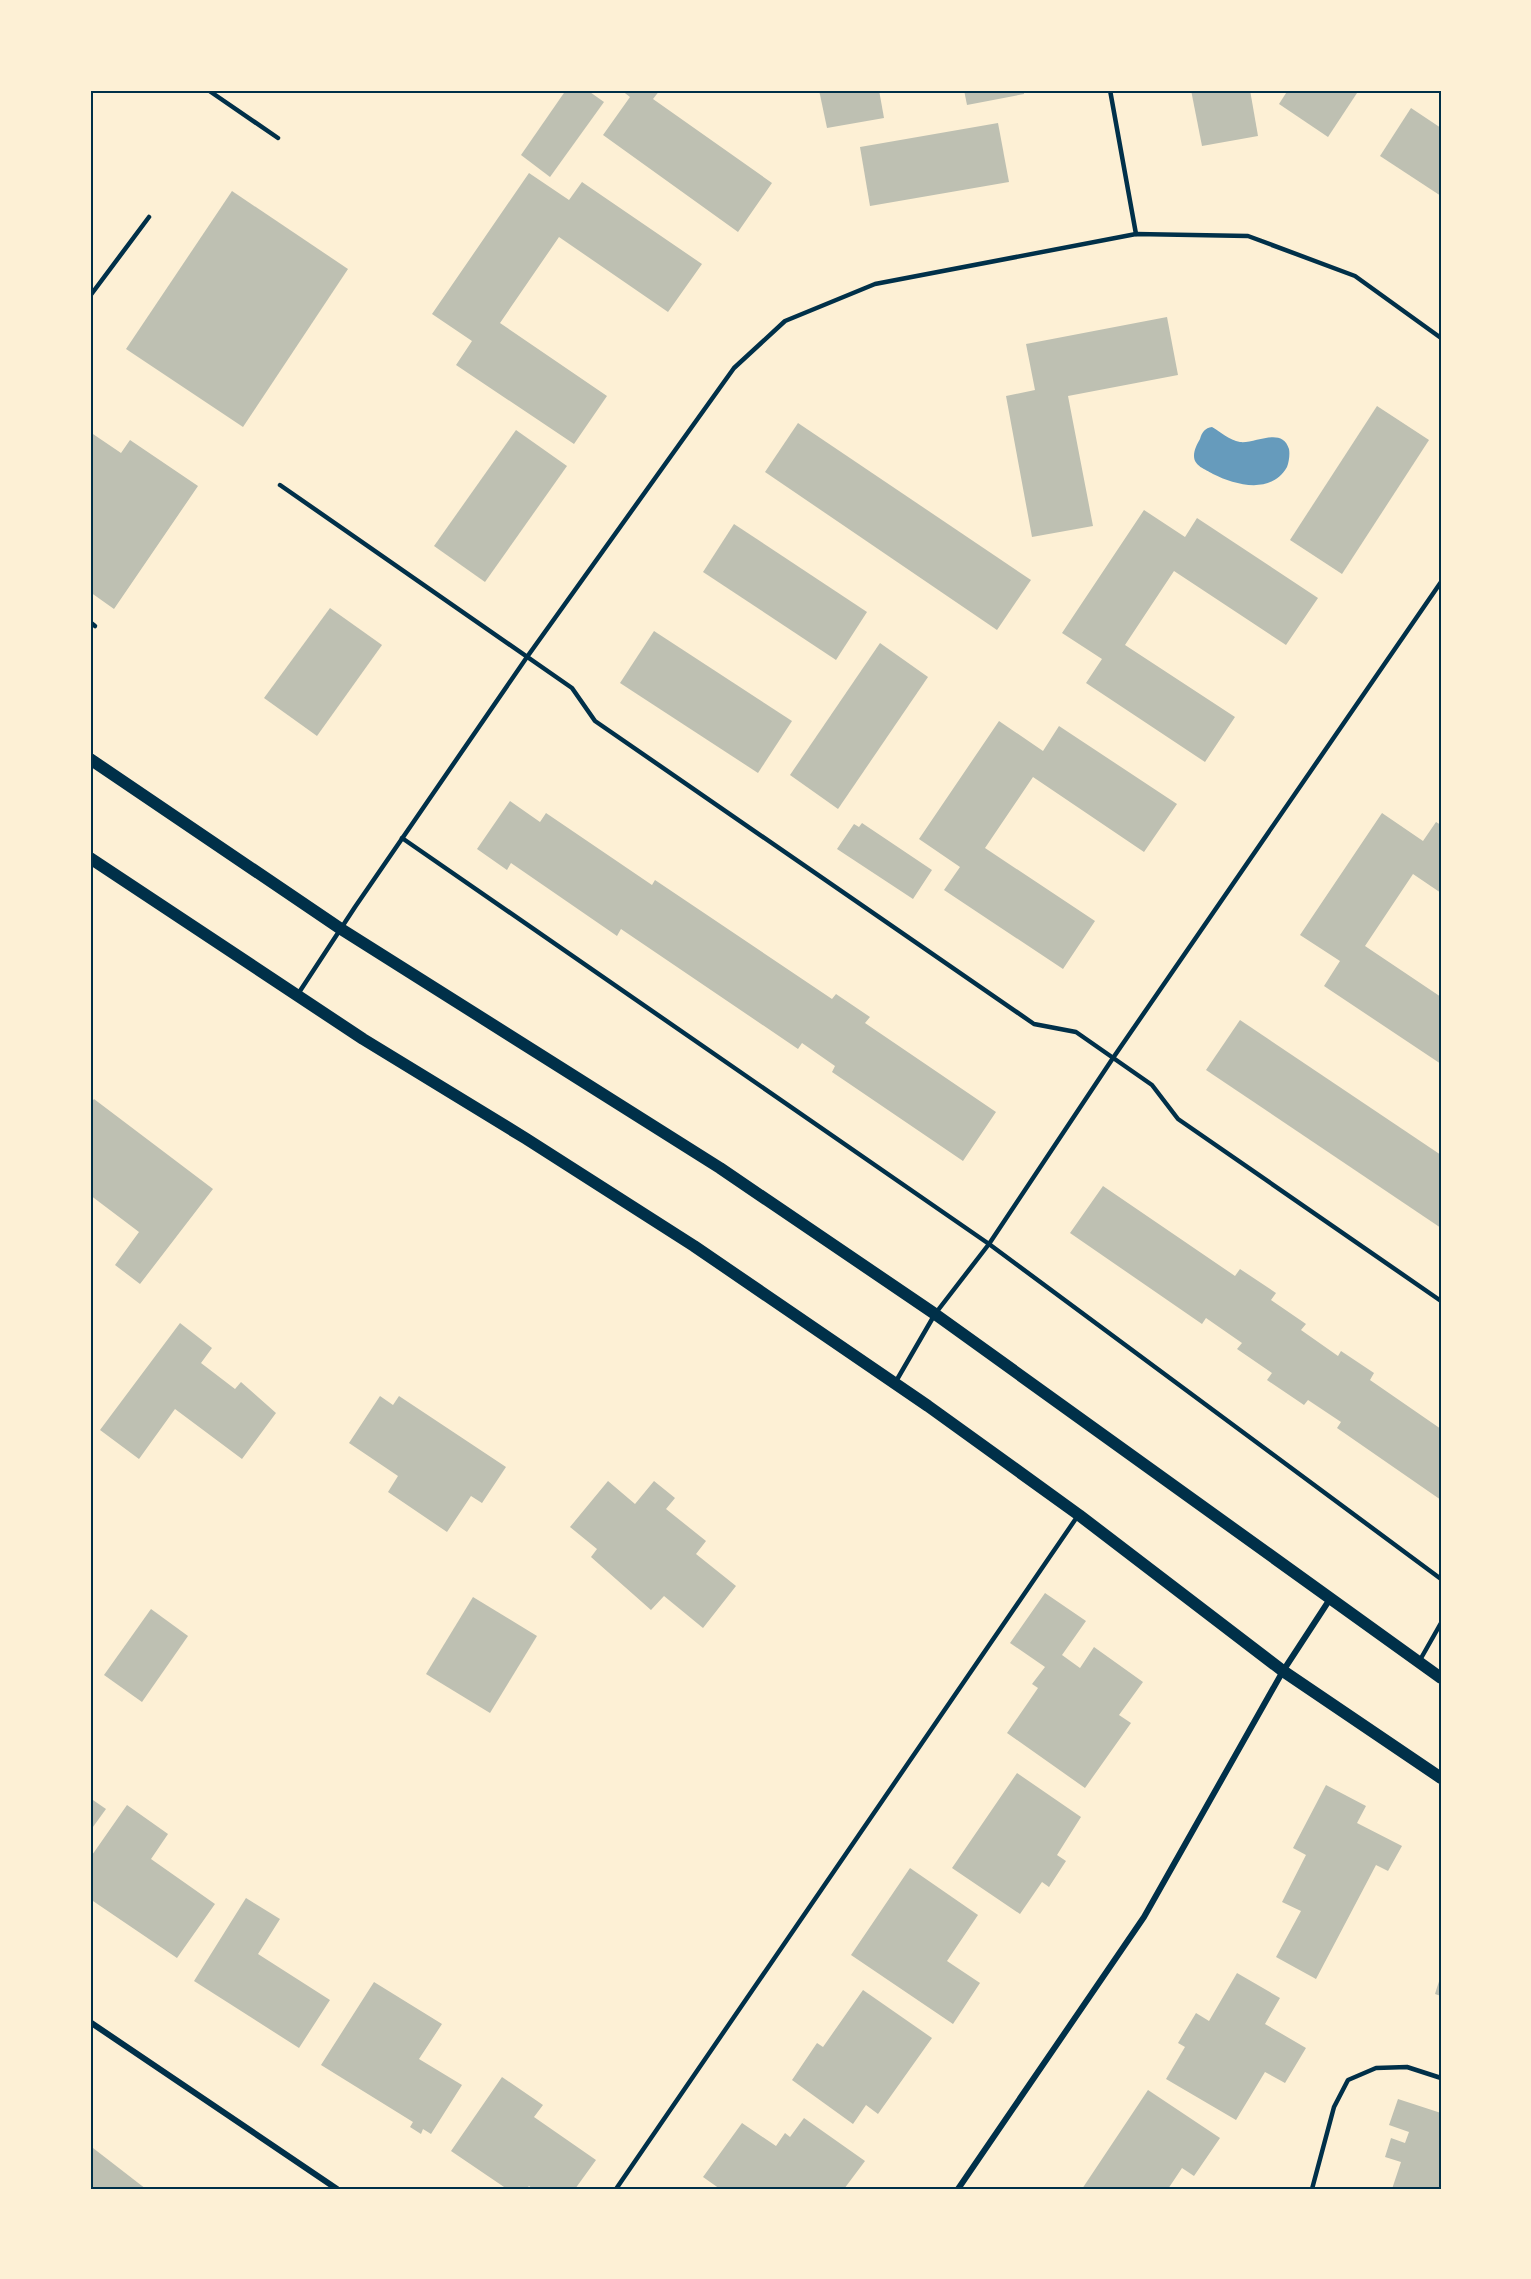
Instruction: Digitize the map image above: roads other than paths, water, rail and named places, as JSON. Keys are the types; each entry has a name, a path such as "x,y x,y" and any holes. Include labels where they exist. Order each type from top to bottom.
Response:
{"main road":[{"path":"90,759 341,929 720,1168 935,1314 1441,1678"},
{"path":"90,858 363,1039 525,1138 694,1246 895,1384 1079,1515 1282,1671 1441,1778"}],"street":[{"path":"958,2189 1144,1917 1282,1671 1330,1599"},
{"path":"90,2022 338,2189"}],"lane":[{"path":"208,90 278,138"},
{"path":"1110,90 1136,234"},
{"path":"90,296 149,217"},
{"path":"298,995 402,838 527,657 734,368 785,321 875,284 1136,234 1248,236 1355,276 1441,338"},
{"path":"280,484 475,618 572,688 596,721 1034,1024 1076,1032 1152,1085 1178,1119 1441,1301"},
{"path":"895,1384 935,1314 989,1244 1113,1058 1441,582"},
{"path":"90,622 95,626"},
{"path":"402,838 989,1244 1441,1579"},
{"path":"616,2189 1079,1515"},
{"path":"1419,1662 1441,1623"},
{"path":"1312,2189 1334,2107 1348,2080 1376,2068 1407,2067 1441,2078"}],"water":[{"path":"1212,427 1240,442 1280,438 1286,442 1289,449 1287,467 1280,476 1272,481 1252,485 1232,481 1203,469 1198,465 1194,456 1203,432"}]}
